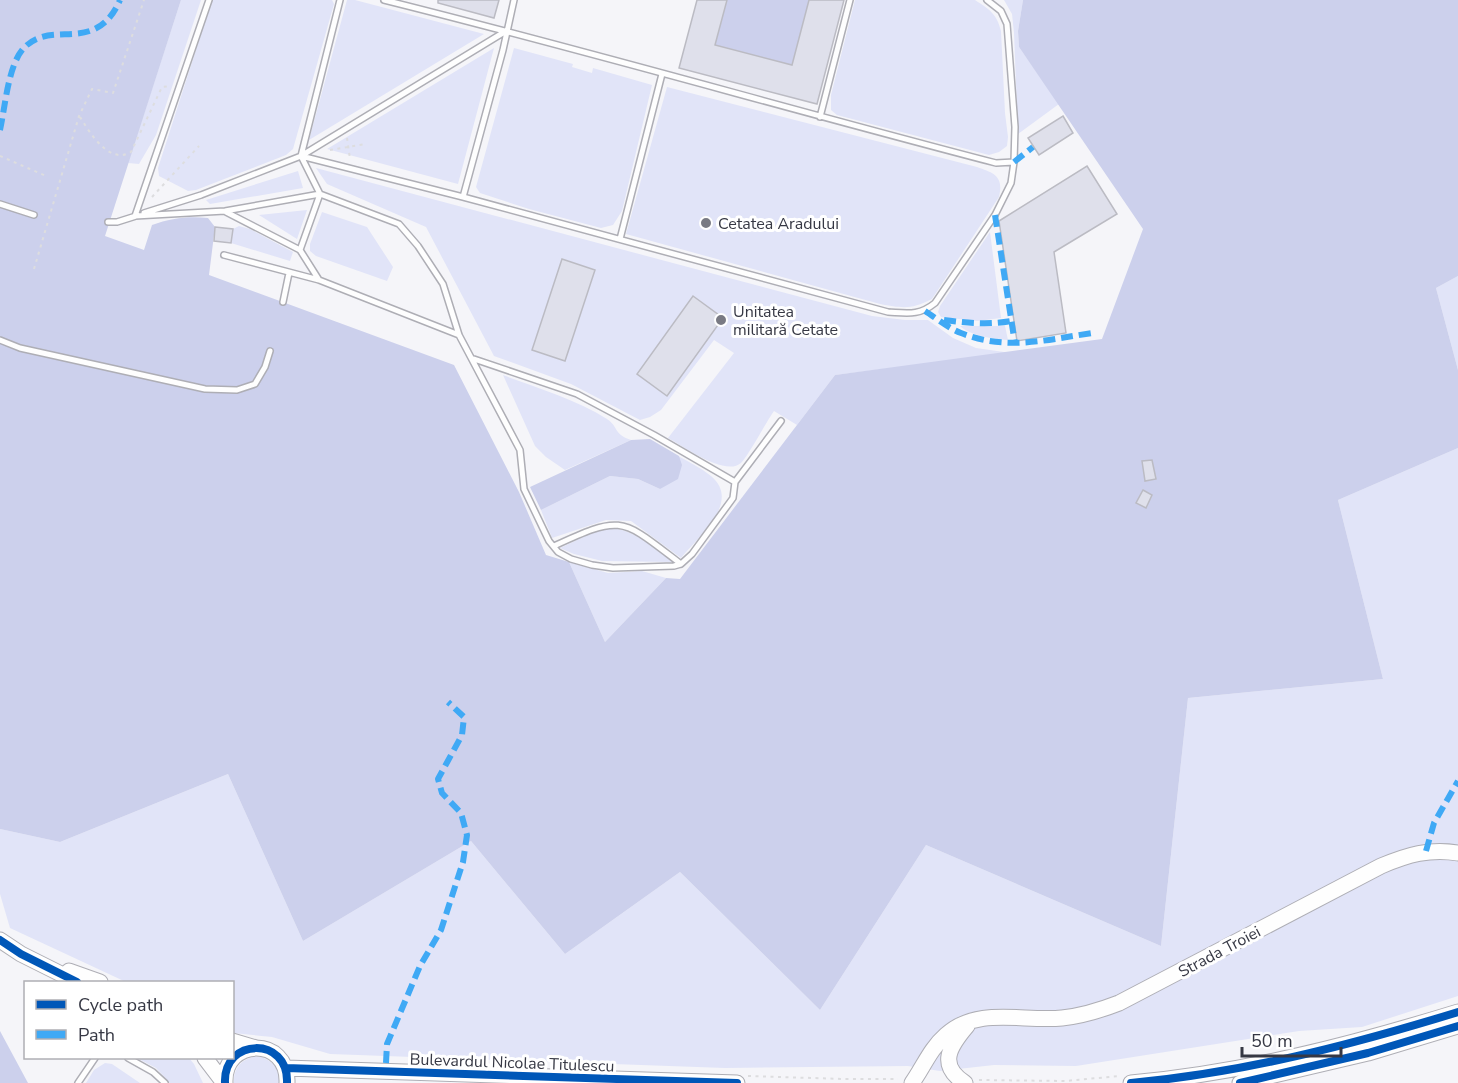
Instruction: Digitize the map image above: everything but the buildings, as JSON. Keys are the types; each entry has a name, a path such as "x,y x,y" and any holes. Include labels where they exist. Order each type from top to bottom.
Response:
{"main road":[{"name":"Strada Troiei","path":"971,1021 1001,1016 1034,1019 1062,1018 1110,1006 1145,990 1388,862 1426,851 1458,853"},
{"path":"0,940 21,954 76,981"},
{"path":"21,954 97,981"},
{"path":"1127,1079 1172,1079 1301,1056 1362,1042 1458,1012"},
{"path":"913,1080 929,1053 948,1033 971,1021"},
{"path":"962,1081 954,1074 948,1059 951,1047 971,1021"},
{"path":"1240,1083 1368,1053 1458,1026"},
{"path":"234,1042 271,1052 280,1058 287,1076"},
{"path":"234,1056 256,1048"},
{"path":"206,1059 224,1083"},
{"path":"224,1083 226,1069 232,1059"},
{"name":"Bulevardul Nicolae Titulescu","path":"287,1076 740,1079"}],"lane":[{"path":"135,216 209,0"},
{"path":"300,250 320,194 301,156 340,0"},
{"path":"384,0 996,163 1014,162"},
{"path":"463,197 503,50 514,0"},
{"path":"820,117 850,0"},
{"path":"301,156 463,197 888,312 910,314 925,311 935,303 994,215 1011,183 1015,127 1007,24 1001,11 987,0"},
{"path":"108,222 117,222 201,195 301,156 506,31"},
{"path":"620,239 662,74"},
{"path":"135,216 225,211 320,194 399,224 418,246 443,284 459,335 474,359 520,450 524,489 549,541 571,559 613,568 681,564 692,554 733,498 735,482 781,421"},
{"path":"0,204 34,215"},
{"path":"225,211 300,250 319,280"},
{"path":"224,255 319,280 459,335"},
{"path":"283,302 289,273"},
{"path":"0,340 20,348 205,389 237,390 255,384 265,367 270,351"},
{"path":"474,359 577,394 735,482"},
{"path":"554,546 592,529 616,524 641,533 681,564"},
{"path":"78,1083 94,1059"},
{"path":"130,1059 153,1072 165,1083"}],"path":[{"path":"34,269 79,116 92,89 113,93 144,0"},
{"path":"79,116 96,141 115,155 125,156 131,152 162,87 180,85"},
{"path":"345,129 352,168"},
{"path":"329,150 366,144"},
{"path":"151,198 200,146"},
{"path":"0,156 46,176"},
{"path":"740,1079 913,1080"},
{"path":"962,1081 1127,1079"}],"shaded area":[{"path":"0,0 181,0 105,236 144,250 152,225 180,218 208,218 215,227 209,275 454,365 519,492 546,555 569,562 605,642 666,578 680,579 835,375 1102,339 1143,229 1019,47 1018,31 1023,0 1458,0 1458,276 1436,288 1458,370 1458,448 1338,500 1383,679 1188,698 1161,946 926,845 820,1010 680,872 565,954 471,841 303,941 228,774 60,842 0,829"},
{"path":"181,0 201,0 156,135 139,164 128,163"},
{"path":"212,0 332,0 334,4 293,149 286,155 196,190 188,191 159,176 158,168"},
{"path":"347,0 355,0 484,34 309,140"},
{"path":"727,0 809,0 792,65 715,45"},
{"path":"855,0 975,0 992,12 1001,31 1007,146 989,155 837,115 831,110 831,95"},
{"path":"1004,0 1023,0 1018,31 1019,47 1059,104 1018,134 1014,33 1012,14"},
{"path":"494,48 458,184 327,149"},
{"path":"514,48 573,64 572,67 592,73 593,68 652,85 622,211 613,225 601,228 529,209 480,193 476,187"},
{"path":"667,87 977,167 988,171 999,180 999,197 932,299 906,307 880,304 626,234"},
{"path":"316,168 872,316 928,320 953,338 976,348 1011,353 835,375 797,425 774,411 741,463 725,466 704,459 668,438 734,353 714,340 661,410 640,420 571,384 494,356 426,227 327,184","holes":["563,259 595,270 564,361 533,350","693,296 723,318 667,395 637,374"]},
{"path":"298,171 303,188 210,204 206,200"},
{"path":"307,210 297,239 259,215"},
{"path":"322,212 367,227 393,267 387,281 316,256 310,251 310,244"},
{"path":"239,226 250,229 293,252 290,261 231,243 233,229"},
{"path":"990,232 1001,318 977,321 941,317 938,312 940,306"},
{"path":"1458,276 1458,370 1436,288"},
{"path":"960,326 1005,326 1008,340 976,335"},
{"path":"503,375 556,394 595,412 607,419 621,435 631,440 565,470 535,446"},
{"path":"650,439 679,456 682,465 678,479 660,489 638,479 610,476 541,510 530,487 631,440"},
{"path":"1458,448 1458,996 1362,1027 1299,1031 1076,1066 994,1065 940,1071 908,1066 725,1068 330,1054 272,1037 234,1033 234,981 124,981 10,928 0,894 0,829 60,842 228,774 303,941 471,841 565,954 680,872 820,1010 926,845 1161,946 1188,698 1383,679 1338,500"},
{"path":"678,456 711,476 719,486 722,497 720,508 714,519 681,558 631,521 606,520 552,538 541,510 610,476 638,479 660,489"},
{"path":"609,528 635,536 673,562 602,561 560,548 596,531"},
{"path":"569,562 608,573 642,571 666,578 605,642"},
{"path":"0,1031 28,1083 0,1083"},
{"path":"257,1056 267,1059 274,1065 279,1083 234,1083 237,1068 243,1061"},
{"path":"139,1059 190,1059 203,1083 170,1083 156,1068"},
{"path":"105,1063 112,1064 140,1083 86,1083 94,1070"}],"marked path":[{"path":"0,130 10,76 23,49 34,40 46,36 86,32 98,27 110,17 120,0"},
{"path":"1014,162 1033,147"},
{"path":"995,215 1015,344"},
{"path":"925,311 956,331 994,342 1042,341 1092,333"},
{"path":"944,320 978,323 1011,321"},
{"path":"386,1063 387,1044 420,966 441,930 463,862 467,835 461,813 442,793 438,779 462,735 464,717 448,702"},
{"path":"1426,851 1434,823 1458,781"}],"cycle path":[{"path":"0,940 21,954 75,981"},
{"path":"1131,1083 1255,1065 1378,1036 1458,1012"},
{"path":"1240,1083 1368,1053 1458,1026"},
{"path":"234,1057 244,1050 256,1048 268,1050 278,1057 285,1068 287,1083"},
{"path":"225,1083 227,1068 233,1059"},
{"path":"286,1068 737,1083"}],"place":[{"name":"Cetatea Aradului","path":"706,223"},
{"name":"Unitatea militară Cetate","path":"721,320"}]}
